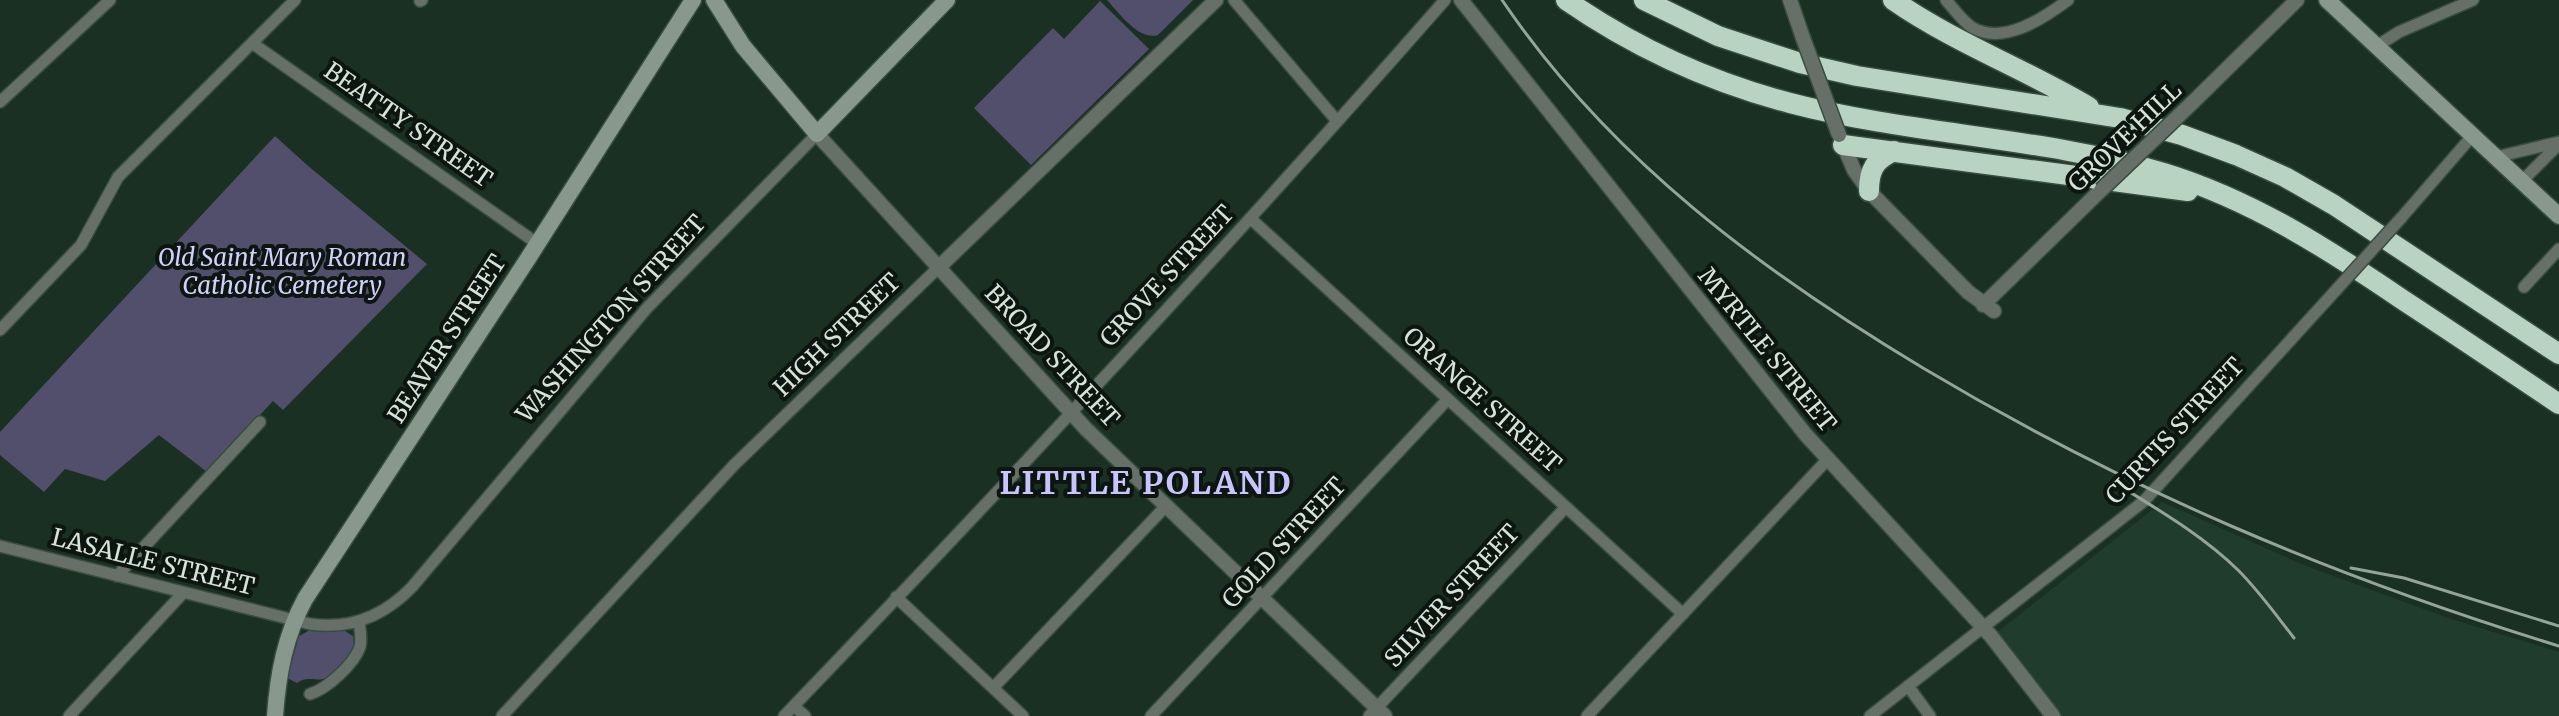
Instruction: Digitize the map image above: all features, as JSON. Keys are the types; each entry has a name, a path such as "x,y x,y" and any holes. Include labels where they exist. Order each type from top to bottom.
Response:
{"highway":[{"path":"1566,0 1670,60 1770,97 1847,115 2102,157 2171,176 2235,200 2323,247 2559,404"},
{"path":"1644,0 1729,40 1823,69 2099,114 2151,126 2249,160 2294,181 2360,221 2559,354"},
{"path":"1893,0 1948,35 2044,82 2099,114"},
{"path":"1841,140 1894,151 2170,188 2235,200"},
{"path":"1869,191 1873,166 1880,158 1894,151"}],"main road":[{"name":"BEAVER STREET","path":"275,716 279,672 294,621 309,593 538,244 693,0"},
{"name":"BROAD STREET","path":"714,0 743,46 817,134"},
{"name":"WASHINGTON STREET","path":"817,134 947,0"},
{"path":"2327,0 2559,216"}],"street":[{"path":"0,102 110,0"},
{"path":"0,330 81,245 118,177 295,0"},
{"name":"HIGH STREET","path":"502,716 734,465 1216,0"},
{"path":"1234,0 1337,121"},
{"name":"GROVE STREET","path":"784,716 1070,413 1445,0"},
{"name":"MYRTLE STREET","path":"1461,0 1796,423 1984,628 2053,716"},
{"path":"1790,0 1841,140 1854,170 1869,191"},
{"path":"1946,0 1972,27 1991,34 2007,32 2049,14 2068,0"},
{"name":"GROVE HILL","path":"1869,191 1968,292 1989,308 2101,190 2297,0"},
{"path":"2377,46 2399,32 2473,0"},
{"name":"BEATTY STREET","path":"252,43 538,244"},
{"name":"BROAD STREET","path":"817,134 1070,413 1377,713"},
{"name":"WASHINGTON STREET","path":"294,621 327,626 359,621 387,609 412,587 647,308 817,134"},
{"name":"CURTIS STREET","path":"1870,716 2144,501 2473,135"},
{"path":"2496,157 2559,143"},
{"path":"2522,181 2559,143"},
{"name":"ORANGE STREET","path":"1250,218 1566,507 1687,610"},
{"path":"2524,287 2559,249"},
{"name":"GOLD STREET","path":"1151,716 1448,399"},
{"path":"117,576 260,422"},
{"path":"1587,716 1828,459"},
{"path":"993,688 1166,506"},
{"name":"SILVER STREET","path":"1377,713 1566,507"},
{"name":"LASALLE STREET","path":"0,546 294,621"},
{"path":"69,716 183,593"},
{"path":"896,597 1023,716"},
{"path":"310,694 330,684 356,654 361,641 359,621"},
{"path":"1908,686 1930,716"},
{"path":"794,706 805,716"}],"shaded area":[{"path":"2162,502 2306,566 2454,620 2559,652 2559,716 2058,716 1995,634"}],"green space":[{"path":"1107,0 1193,0 1158,35 1151,36 1130,25"},
{"path":"1100,1 1149,49 1031,165 974,108 1053,28 1064,39"},
{"name":"Old Saint Mary Roman Catholic Cemetery","path":"275,136 427,264 283,410 273,401 207,472 159,435 105,481 65,469 44,492 0,455 0,432"},
{"path":"308,631 345,631 353,636 354,645 341,665 328,677 297,683 287,678 299,636"}],"railway":[{"path":"1502,0 1544,57 1590,111 1692,207 1804,292 1923,368 2077,453 2232,526 2393,590 2559,646"},
{"path":"2120,486 2182,525 2225,558 2253,586 2294,638"},
{"path":"2351,568 2404,578 2559,626"}],"district":[{"name":"LITTLE POLAND","path":"1146,483"}]}
